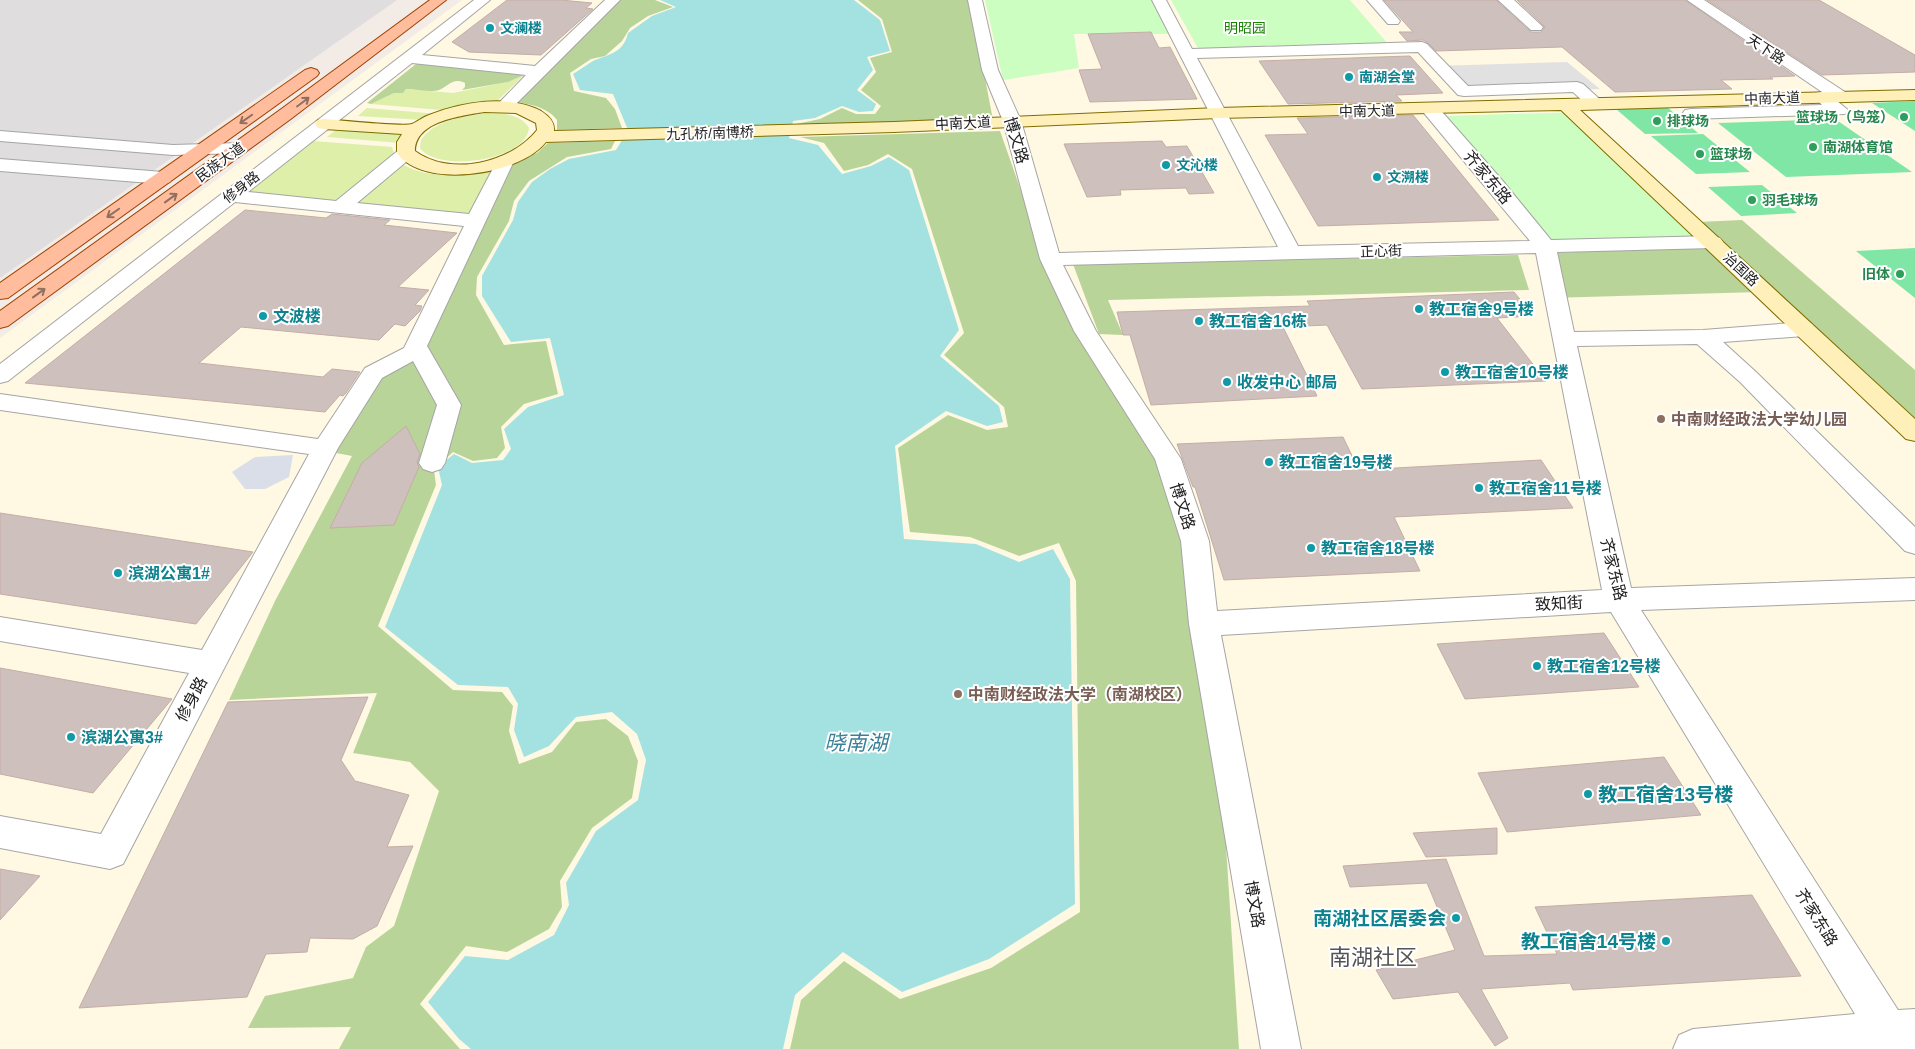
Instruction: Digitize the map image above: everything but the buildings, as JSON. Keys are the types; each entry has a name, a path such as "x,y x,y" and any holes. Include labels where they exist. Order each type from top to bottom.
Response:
{"main road":[{"name":"民族大道","path":"0,293 414,0"},
{"name":"民族大道","path":"0,322 240,148 439,0"},
{"name":"中南大道","path":"820,129 1218,113 1430,110 1915,95"},
{"name":"治国路","path":"1565,105 1713,242 1915,434"},
{"path":"484,107 503,107 528,111 539,117 545,125 546,130 542,138 533,147 505,161 473,168 439,168 415,162 406,153 405,143 414,130 427,122 444,115 484,107"},
{"path":"324,124 414,130"},
{"name":"九孔桥/南博桥","path":"542,138 820,129"}],"street":[{"name":"修身路","path":"0,376 483,0"},
{"path":"503,107 613,0"},
{"name":"博文路","path":"975,0 990,70 1012,121 1050,259 1084,331 1168,459 1195,541 1204,624 1282,1049"},
{"path":"1159,0 1291,254"},
{"path":"1374,0 1393,21"},
{"path":"1505,0 1536,27"},
{"name":"天下路","path":"1691,114 1839,110 1831,97 1694,0"},
{"path":"1187,54 1422,47 1464,91 1577,87 1597,104"},
{"path":"408,58 539,71"},
{"name":"齐家东路","path":"1430,110 1495,184 1545,246 1619,600 1901,1030"},
{"path":"0,136 173,150 240,148"},
{"path":"341,207 406,153"},
{"name":"修身路","path":"0,832 110,852 325,448 374,373 413,352 505,161"},
{"path":"0,165 162,178"},
{"path":"230,196 475,221"},
{"name":"正心街","path":"1050,259 1713,242"},
{"path":"1565,340 1702,337 1804,329"},
{"path":"1702,337 1748,377 1915,544"},
{"path":"419,350 449,405 432,463"},
{"path":"0,402 325,448"},
{"name":"致知街","path":"1204,624 1619,600 1915,589"},
{"path":"0,629 210,664"},
{"path":"1717,1048 1901,1030"}],"shaded area":[{"path":"0,0 397,0 0,278"},
{"name":"中南财经政法大学（南湖校区）","path":"462,0 1915,0 1915,1049 0,1049 0,338"},
{"path":"1567,62 1600,89 1459,93 1433,66"},
{"path":"293,455 289,477 265,489 245,489 232,472 255,457"}],"green space":[{"path":"620,0 655,0 673,7 648,16 630,28 622,41 605,56 591,59 570,73 574,91 606,98 615,109 622,128 557,130 557,120 549,112 539,107 517,102"},
{"path":"858,0 970,0 993,120 796,124 820,119 842,108 856,114 875,114 881,106 861,90 876,72 870,58 892,52 882,19"},
{"path":"985,0 1152,0 1169,34 1074,34 1079,68 1003,80"},
{"name":"明昭园","path":"1171,0 1350,0 1395,52 1203,57"},
{"path":"416,64 524,75 508,82 462,90 465,87 465,83 461,81 451,83 435,91 406,89 403,93 394,93 371,104 367,103"},
{"path":"524,75 496,102 470,104 441,110 371,104 394,93 403,93 406,89 453,93 508,82"},
{"name":"篮球场（鸟笼）","path":"1915,101 1915,131 1872,103"},
{"name":"排球场","path":"1667,107 1698,133 1645,134 1616,109"},
{"path":"367,108 438,114 423,120 358,116"},
{"path":"1581,112 1715,236 1554,242 1444,116"},
{"path":"481,114 514,116 529,128 524,139 513,149 480,160 444,160 429,156 420,148 421,140 426,134 440,124"},
{"name":"南湖体育馆","path":"1835,119 1912,172 1786,177 1718,123"},
{"path":"340,127 406,134 401,143 327,137"},
{"path":"1000,131 1047,265 1160,464 1184,542 1223,799 1239,1049 790,1049 801,1000 844,961 900,999 991,968 1080,912 1076,581 1059,543 1019,556 970,537 910,532 898,448 948,415 987,430 1008,427 1004,407 944,355 964,333 912,169 888,154 868,165 844,171 824,143 800,137"},
{"name":"篮球场","path":"1703,134 1750,172 1696,174 1651,136"},
{"path":"313,141 392,147 395,157 339,203 242,193"},
{"path":"615,141 611,149 567,157 529,181 514,201 509,221 477,277 476,295 504,345 546,341 558,394 524,404 501,427 505,448 497,458 473,461 453,452 434,470 436,485 378,626 453,690 502,692 513,706 509,731 519,764 552,752 576,722 606,719 628,736 638,761 632,798 592,828 560,881 562,907 549,929 507,952 466,946 420,1004 460,1049 339,1049 351,1027 248,1028 265,996 353,978 366,947 394,926 439,791 410,762 353,753 377,693 229,700 275,601 352,456 331,452 377,377 419,350 510,165 537,153 548,143"},
{"path":"402,164 424,173 447,175 459,175 494,169 471,217 351,205"},
{"name":"羽毛球场","path":"1762,185 1797,213 1741,216 1708,187"},
{"path":"1742,220 1915,370 1915,424 1698,222"},
{"path":"1710,245 1759,292 1549,298 1538,254"},
{"name":"旧体","path":"1915,248 1915,298 1856,251"},
{"path":"1518,255 1529,290 1108,300 1123,335 1099,334 1073,264"}],"water":[{"name":"晓南湖","path":"660,0 854,0 880,20 890,51 867,57 873,70 857,90 876,104 873,111 859,112 842,106 815,118 793,121 789,138 818,145 842,174 871,166 889,157 909,170 959,330 940,356 999,406 1003,422 987,426 946,411 895,446 904,539 976,544 1019,562 1053,549 1070,579 1075,904 989,959 902,992 843,952 795,995 783,1049 471,1049 459,1039 428,1002 465,956 508,960 554,935 569,905 566,883 596,831 638,800 646,760 637,734 612,712 576,717 549,746 524,757 514,730 518,704 508,687 458,685 385,627 442,485 438,467 454,454 472,463 503,460 511,449 504,429 528,407 564,395 550,338 511,342 482,296 482,276 513,220 518,202 532,182 550,169 569,159 616,150 628,130 613,94 580,90 573,74 593,61 619,49 626,40 628,33 652,16 676,7"}],"place":[{"name":"文澜楼","path":"490,28"},
{"name":"南湖会堂","path":"1349,77"},
{"name":"篮球场（鸟笼）","path":"1904,117"},
{"name":"排球场","path":"1657,121"},
{"name":"南湖体育馆","path":"1813,147"},
{"name":"篮球场","path":"1700,154"},
{"name":"文沁楼","path":"1166,165"},
{"name":"文溯楼","path":"1377,177"},
{"name":"羽毛球场","path":"1752,200"},
{"name":"旧体","path":"1900,274"},
{"name":"教工宿舍9号楼","path":"1419,309"},
{"name":"文波楼","path":"263,316"},
{"name":"教工宿舍16栋","path":"1199,321"},
{"name":"教工宿舍10号楼","path":"1445,372"},
{"name":"收发中心 邮局","path":"1227,382"},
{"name":"中南财经政法大学幼儿园","path":"1661,419"},
{"name":"教工宿舍19号楼","path":"1269,462"},
{"name":"教工宿舍11号楼","path":"1479,488"},
{"name":"教工宿舍18号楼","path":"1311,548"},
{"name":"滨湖公寓1#","path":"118,573"},
{"name":"教工宿舍12号楼","path":"1537,666"},
{"name":"中南财经政法大学（南湖校区）","path":"958,694"},
{"name":"滨湖公寓3#","path":"71,737"},
{"name":"教工宿舍13号楼","path":"1588,794"},
{"name":"南湖社区居委会","path":"1456,918"},
{"name":"教工宿舍14号楼","path":"1666,941"}],"district":[{"name":"南湖社区","path":"1373,957"}]}
